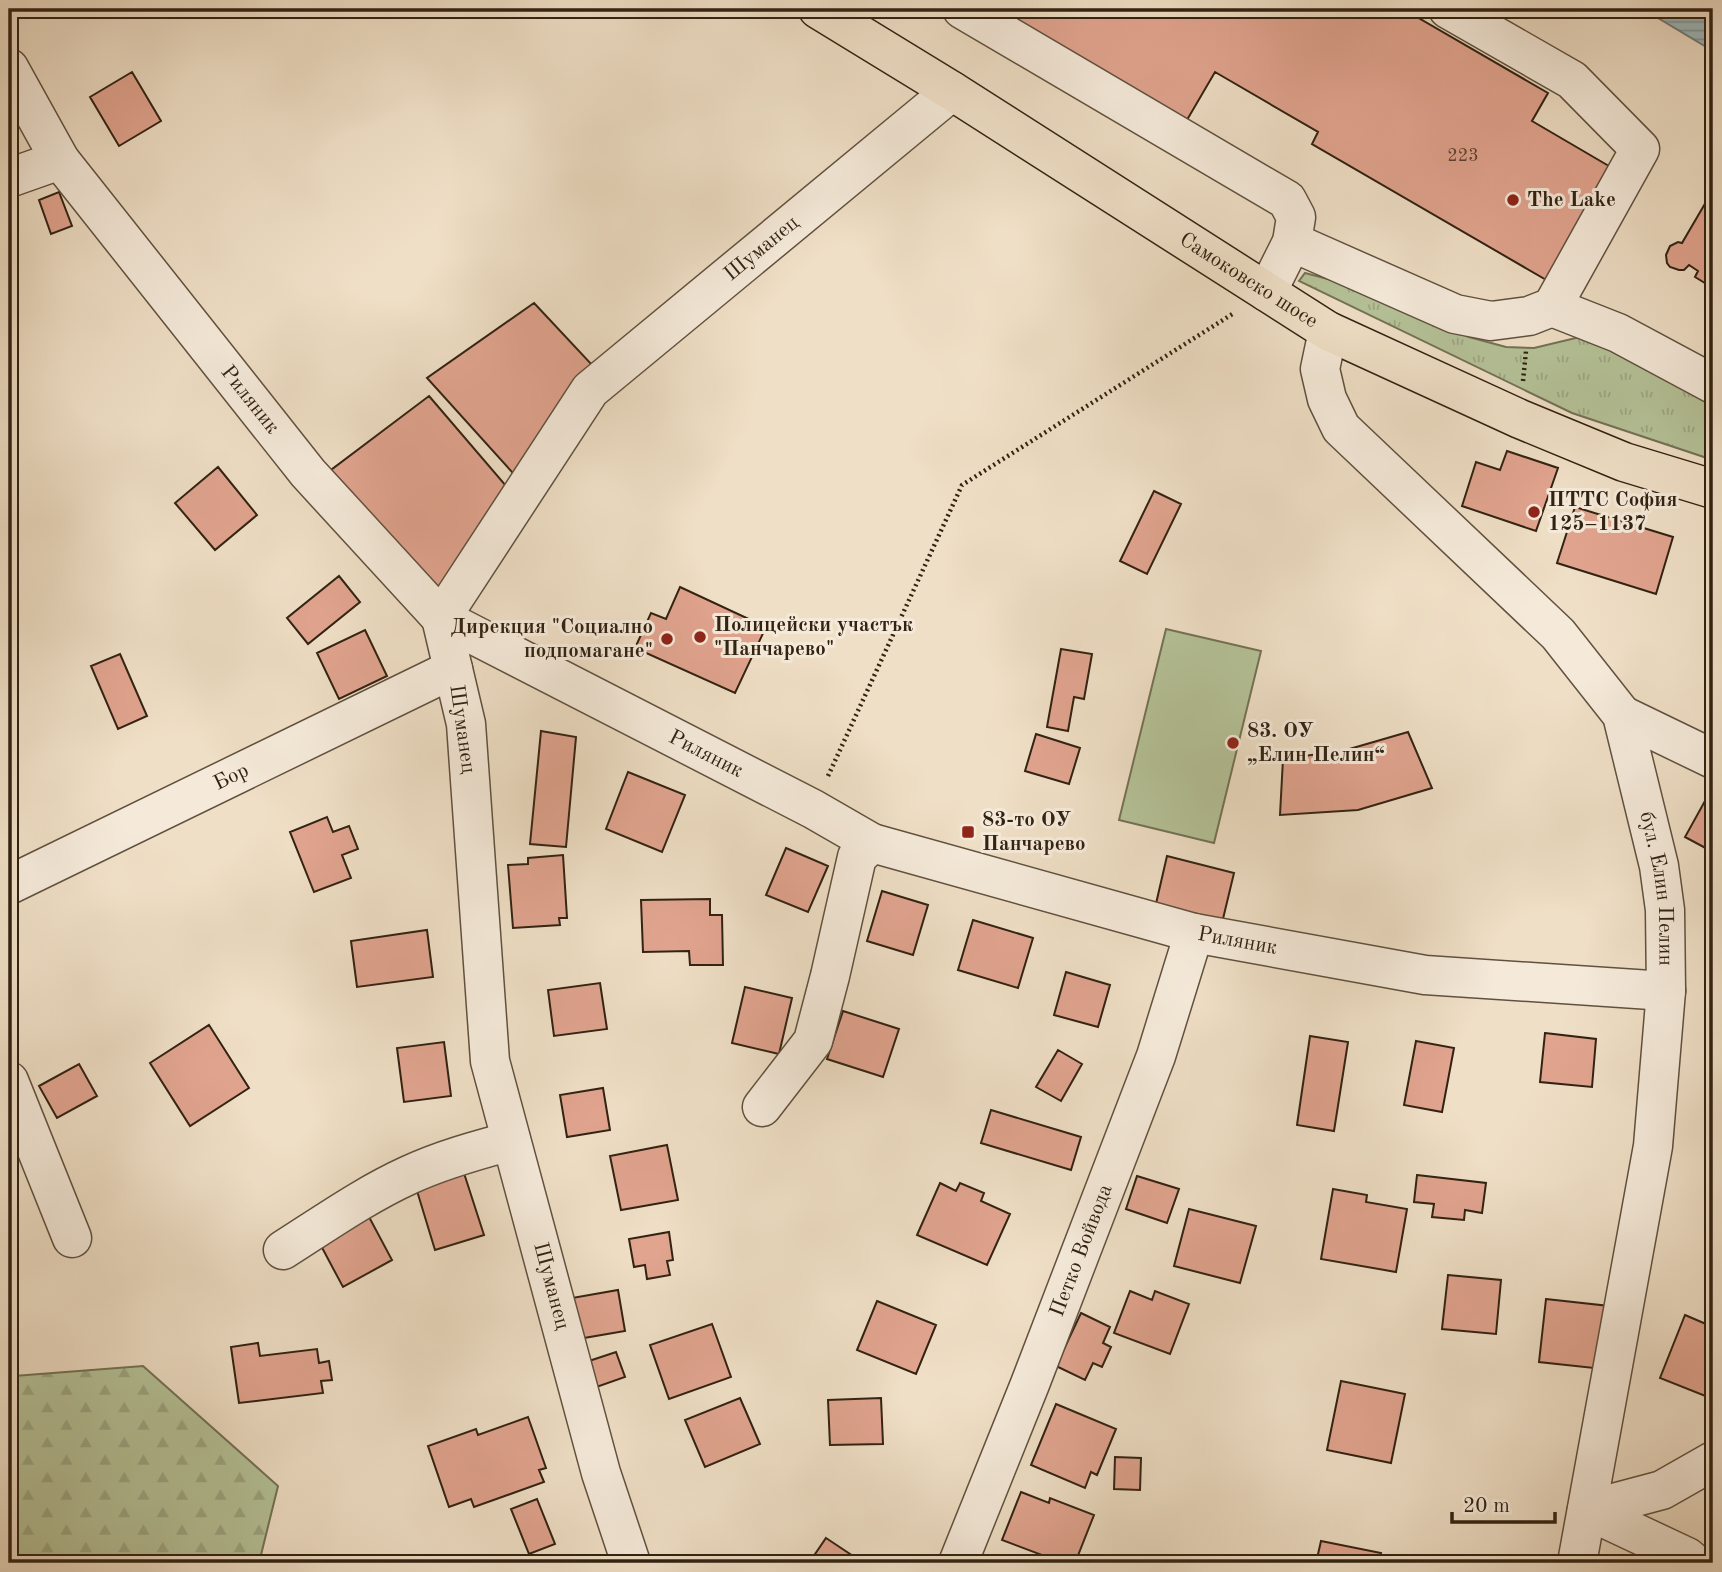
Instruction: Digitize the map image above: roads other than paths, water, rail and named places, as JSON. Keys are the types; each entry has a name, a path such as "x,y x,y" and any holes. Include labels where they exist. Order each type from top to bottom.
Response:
{"main road":[{"name":"Самоковско шосе","path":"818,9 952,91 1328,331 1520,419 1624,462 1713,489"}],"street":[{"path":"962,9 1287,200 1296,217 1292,242 1267,292"},
{"path":"1448,9 1572,80 1640,149 1541,311"},
{"name":"Риляник","path":"9,68 60,160 308,473 440,618 813,809 872,843 1194,933 1425,975 1666,991"},
{"name":"Шуманец","path":"631,1563 601,1473 490,1061 466,724 440,618 590,390 952,91"},
{"path":"9,178 60,160"},
{"path":"1292,242 1455,314 1491,321 1541,311 1618,333 1713,384"},
{"name":"бул. Елин Пелин","path":"1328,331 1320,369 1327,399 1341,428 1558,634 1622,715 1660,877 1665,910 1666,991 1653,1146 1577,1563"},
{"name":"Бор","path":"9,886 453,669"},
{"path":"1622,715 1713,759"},
{"path":"762,1107 813,1041 857,857 872,843"},
{"name":"Петко Войвода","path":"958,1563 1156,1056 1194,933"},
{"path":"9,1081 72,1238"},
{"path":"284,1250 347,1209 409,1175 511,1141"},
{"path":"1587,1510 1662,1490 1713,1461"},
{"path":"1587,1510 1687,1557 1694,1563"}],"water":[{"path":"1643,9 1713,9 1713,51"}],"place":[{"name":"The Lake","path":"1513,200"},
{"name":"ПТТС София 125–1137","path":"1534,512"},
{"name":"Полицейски участък \"Панчарево\"","path":"700,637"},
{"name":"Дирекция \"Социално подпомагане\"","path":"667,639"},
{"name":"83. ОУ „Елин Пелин“","path":"1233,743"},
{"name":"83-то ОУ Панчарево","path":"968,832"}]}
